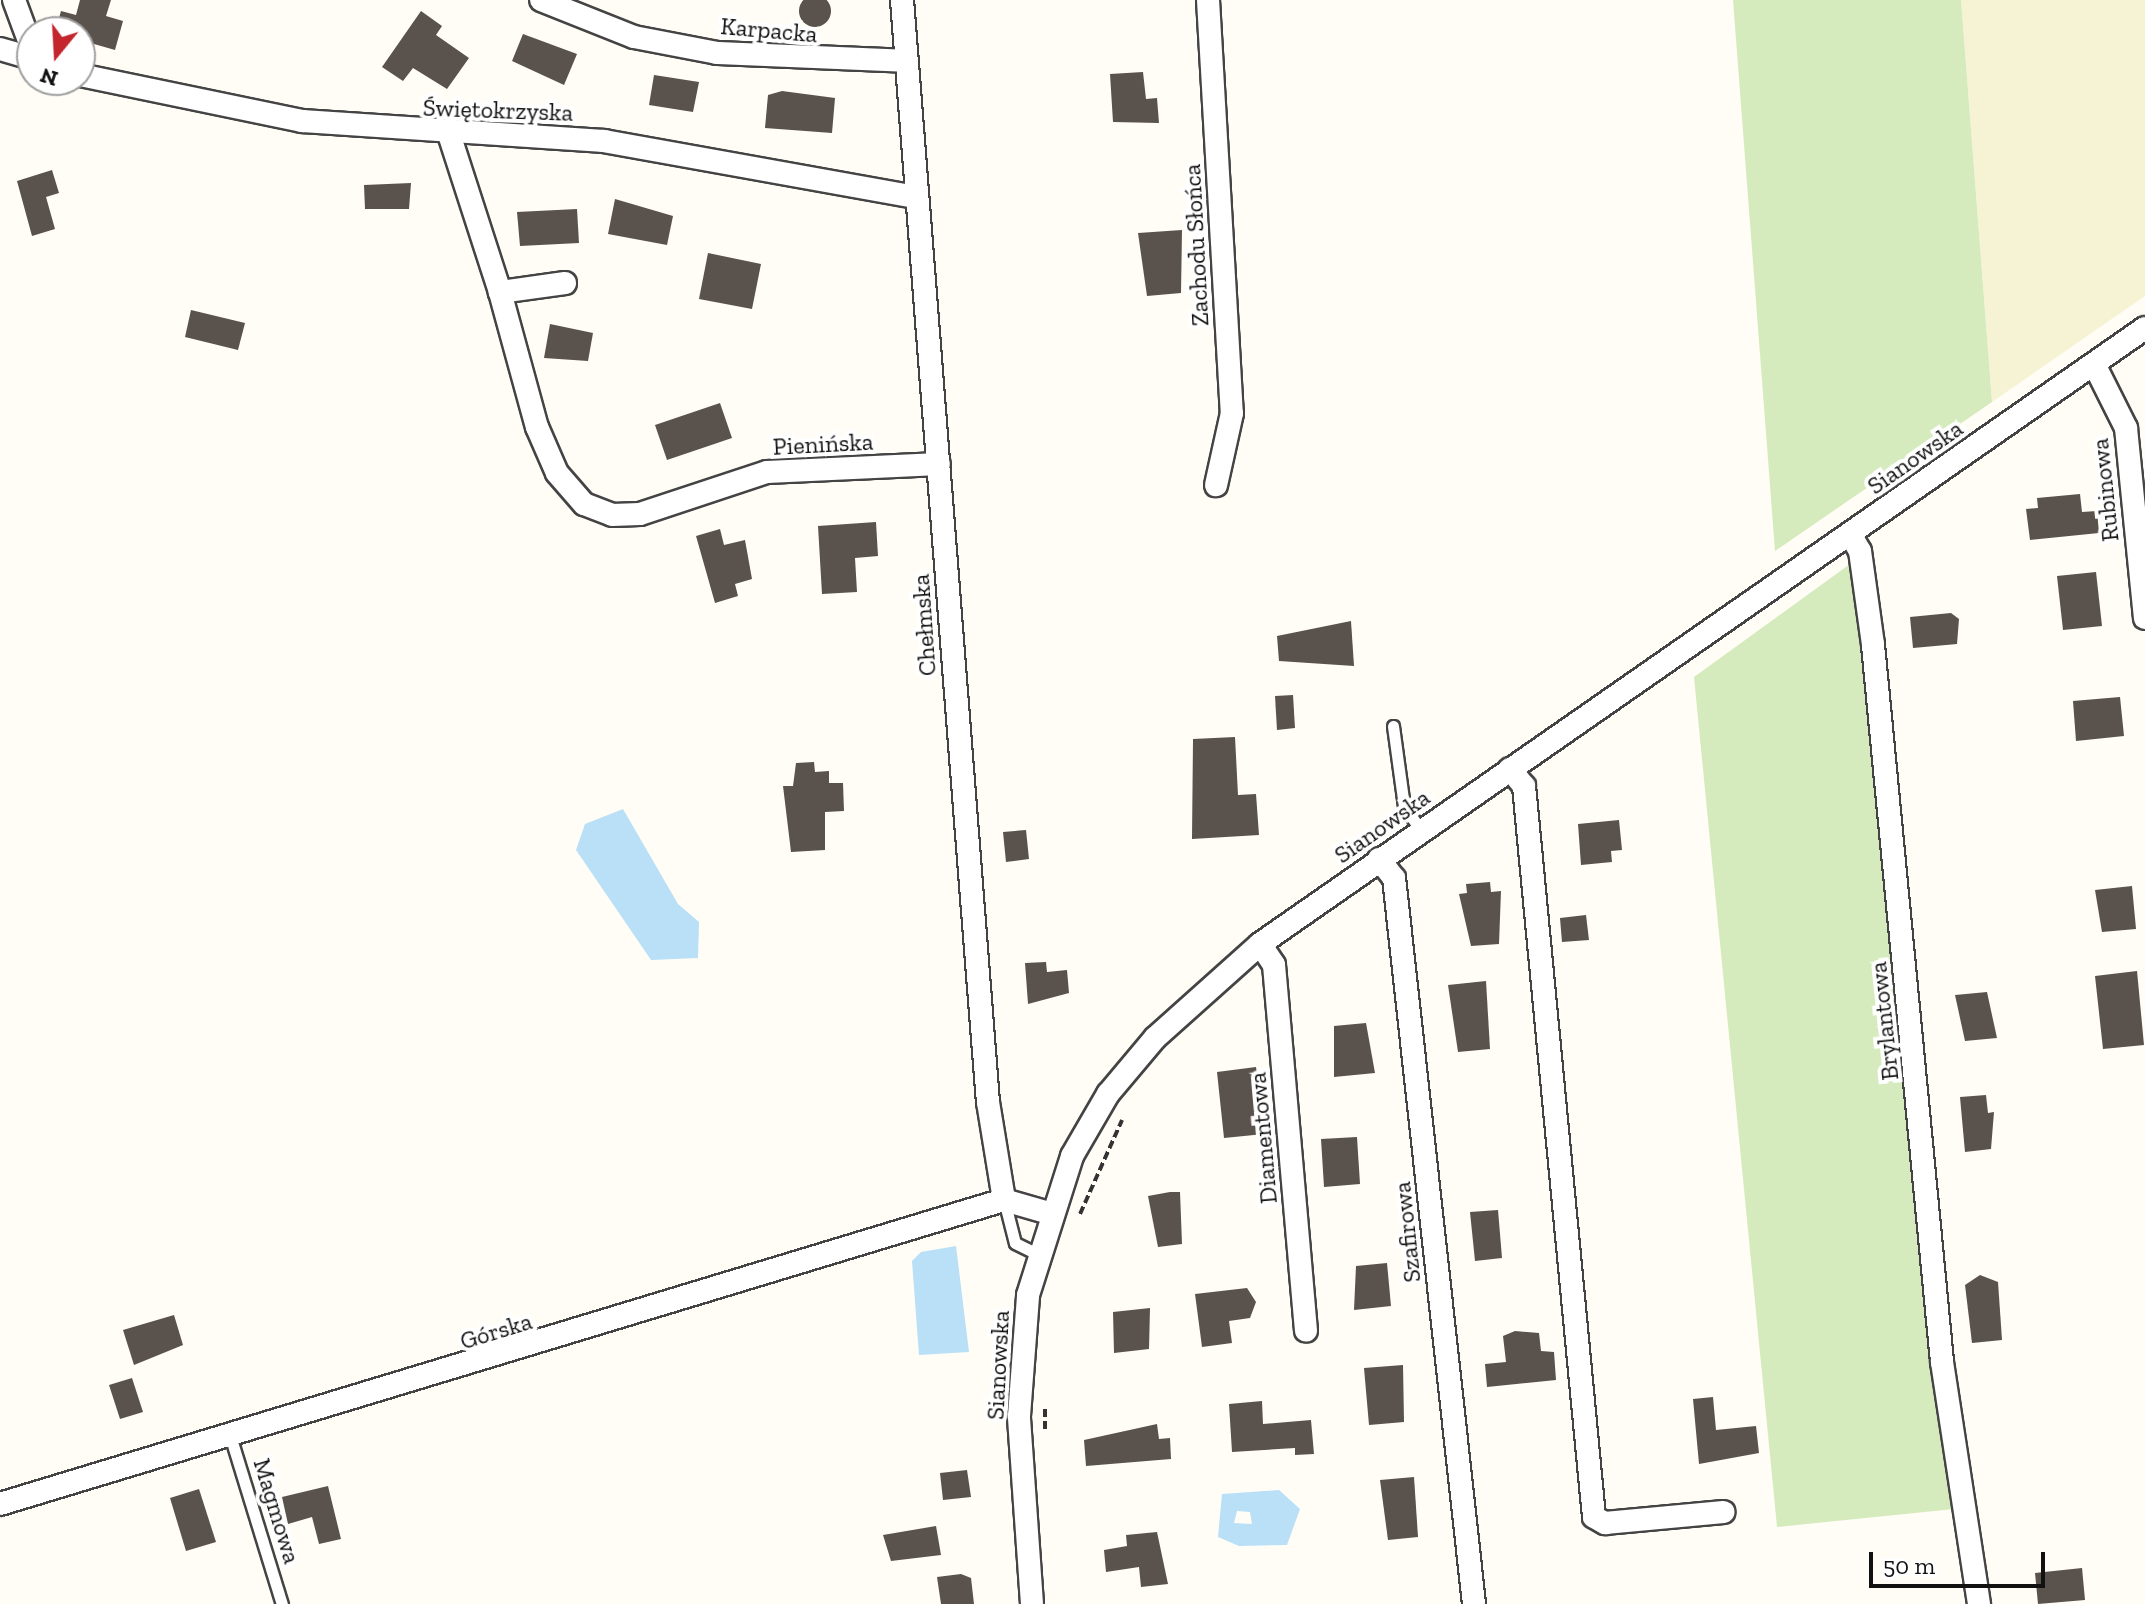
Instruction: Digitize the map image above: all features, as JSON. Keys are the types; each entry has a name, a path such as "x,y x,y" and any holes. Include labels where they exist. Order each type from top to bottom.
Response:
{"street":[{"name":"Karpacka","path":"541,0 634,37 717,53 905,61"},
{"name":"Chełmska","path":"902,0 986,1087 1004,1200"},
{"name":"Zachodu Słońca","path":"1208,0 1232,413 1216,485"},
{"name":"Świętokrzyska","path":"96,78 302,121 449,134 604,141 915,197"},
{"path":"449,134 500,292 565,283"},
{"name":"Pienińska","path":"500,292 537,427 557,473 584,504 612,515 667,504 767,472 939,464"},
{"name":"Sianowska","path":"1032,1604 1019,1416 1028,1295 1049,1213 1108,1094 1155,1038 1260,944 2145,328"},
{"name":"Rubinowa","path":"2094,364 2126,428 2145,618"},
{"name":"Brylantowa","path":"1850,534 1860,551 1873,645 1942,1362 1969,1505 1979,1604"},
{"path":"1510,769 1524,786 1594,1517 1605,1523 1723,1512"},
{"name":"Szafirowa","path":"1379,859 1394,878 1474,1604"},
{"name":"Diamentowa","path":"1260,944 1274,965 1306,1331"},
{"path":"1004,1200 1049,1213"},
{"name":"Górska","path":"0,1504 229,1431 396,1389 1004,1200"}],"lane":[{"path":"1393,726 1404,806 1421,830"},
{"path":"1004,1200 1015,1243 1038,1254"},
{"name":"Magmowa","path":"229,1431 282,1604"}],"path":[{"path":"1075,1226 1125,1112"},
{"path":"1044,1395 1046,1438"}],"shaded area":[{"path":"1961,0 2145,0 2145,296 1992,402"}],"green space":[{"path":"1733,0 1961,0 1992,402 1775,551"},
{"path":"1850,564 1860,570 1954,1509 1777,1527 1694,677"}],"water":[{"path":"623,809 678,904 699,922 698,958 651,960 576,850 585,824"},
{"path":"956,1246 969,1352 919,1355 912,1261 921,1252"},
{"path":"1279,1490 1300,1509 1287,1545 1239,1546 1218,1537 1222,1494","holes":["1237,1511 1250,1512 1252,1524 1234,1523"]}],"building":[{"path":"815,-5 826,0 831,11 826,22 815,27 804,22 799,11 804,0"},
{"path":"80,0 111,0 106,16 123,21 115,50 96,45 96,16 60,16 61,11 76,15"},
{"path":"421,11 442,26 436,35 469,58 447,89 413,68 403,81 382,67"},
{"path":"523,34 577,54 564,85 512,61"},
{"path":"1143,72 1146,99 1157,98 1159,123 1113,122 1110,74"},
{"path":"654,75 699,82 693,112 649,105"},
{"path":"782,91 835,98 832,133 765,128 768,95"},
{"path":"52,170 59,193 46,197 55,229 32,236 17,181"},
{"path":"411,183 409,209 365,209 364,185"},
{"path":"615,199 673,216 667,245 608,234"},
{"path":"577,209 579,243 520,246 517,212"},
{"path":"1182,230 1181,293 1147,296 1138,233"},
{"path":"708,253 761,264 752,309 699,299"},
{"path":"191,310 245,323 238,350 185,337"},
{"path":"550,324 593,333 588,361 544,358"},
{"path":"720,403 732,438 667,460 655,425"},
{"path":"2080,494 2082,512 2097,511 2099,533 2030,540 2026,509 2038,508 2037,498"},
{"path":"876,522 878,556 855,558 857,592 822,594 818,526"},
{"path":"720,529 724,545 745,540 752,579 735,584 738,596 715,603 696,536"},
{"path":"2096,572 2102,626 2063,630 2057,576"},
{"path":"1951,613 1959,619 1957,644 1913,648 1910,617"},
{"path":"1351,621 1354,666 1279,661 1277,636"},
{"path":"1293,695 1295,728 1277,730 1275,696"},
{"path":"2120,697 2124,736 2076,741 2073,701"},
{"path":"1235,737 1238,795 1256,794 1259,835 1192,839 1193,739"},
{"path":"814,762 815,772 829,771 829,783 843,783 844,811 825,812 825,850 791,852 783,786 793,786 796,763"},
{"path":"1619,820 1622,850 1611,851 1612,862 1581,865 1578,824"},
{"path":"1026,830 1029,859 1006,862 1003,832"},
{"path":"1490,882 1491,892 1501,891 1499,944 1471,946 1459,894 1467,893 1466,884"},
{"path":"2132,886 2136,929 2102,932 2095,890"},
{"path":"1586,915 1589,940 1562,942 1560,918"},
{"path":"1046,962 1047,972 1067,970 1069,993 1028,1004 1025,963"},
{"path":"2137,971 2144,1045 2103,1049 2095,976"},
{"path":"1486,981 1490,1049 1458,1052 1448,985"},
{"path":"1987,992 1997,1038 1965,1041 1955,995"},
{"path":"1366,1023 1375,1073 1334,1077 1334,1026"},
{"path":"1256,1067 1264,1134 1224,1138 1217,1072"},
{"path":"1986,1095 1988,1113 1994,1112 1991,1149 1965,1152 1960,1097"},
{"path":"1357,1137 1360,1184 1324,1187 1321,1139"},
{"path":"1180,1192 1182,1244 1158,1247 1148,1196"},
{"path":"1498,1210 1502,1258 1475,1261 1470,1212"},
{"path":"1387,1263 1391,1306 1354,1310 1356,1266"},
{"path":"1980,1275 1998,1282 2002,1340 1972,1343 1965,1285"},
{"path":"1247,1288 1256,1302 1250,1318 1229,1321 1232,1343 1202,1347 1195,1294"},
{"path":"1150,1308 1149,1349 1114,1353 1113,1312"},
{"path":"174,1315 183,1345 134,1365 123,1330"},
{"path":"1515,1331 1539,1333 1541,1351 1554,1352 1556,1380 1487,1387 1485,1364 1506,1362 1503,1336"},
{"path":"1403,1365 1404,1422 1369,1425 1364,1368"},
{"path":"132,1378 143,1412 120,1419 109,1385"},
{"path":"1713,1397 1716,1430 1756,1426 1759,1453 1699,1464 1693,1399"},
{"path":"1262,1401 1263,1424 1311,1420 1314,1454 1295,1455 1295,1448 1232,1452 1229,1404"},
{"path":"1157,1424 1159,1439 1170,1438 1171,1459 1086,1466 1084,1440"},
{"path":"967,1470 971,1497 943,1500 940,1473"},
{"path":"1414,1477 1418,1537 1388,1540 1380,1480"},
{"path":"328,1486 341,1539 319,1544 312,1517 288,1524 282,1497"},
{"path":"199,1489 216,1542 186,1551 170,1498"},
{"path":"936,1526 941,1555 891,1561 883,1535"},
{"path":"1157,1532 1168,1584 1141,1587 1139,1567 1106,1572 1104,1550 1127,1546 1126,1535"},
{"path":"2082,1568 2085,1600 2038,1604 2035,1573"},
{"path":"961,1574 971,1578 974,1604 941,1604 937,1577"}]}
